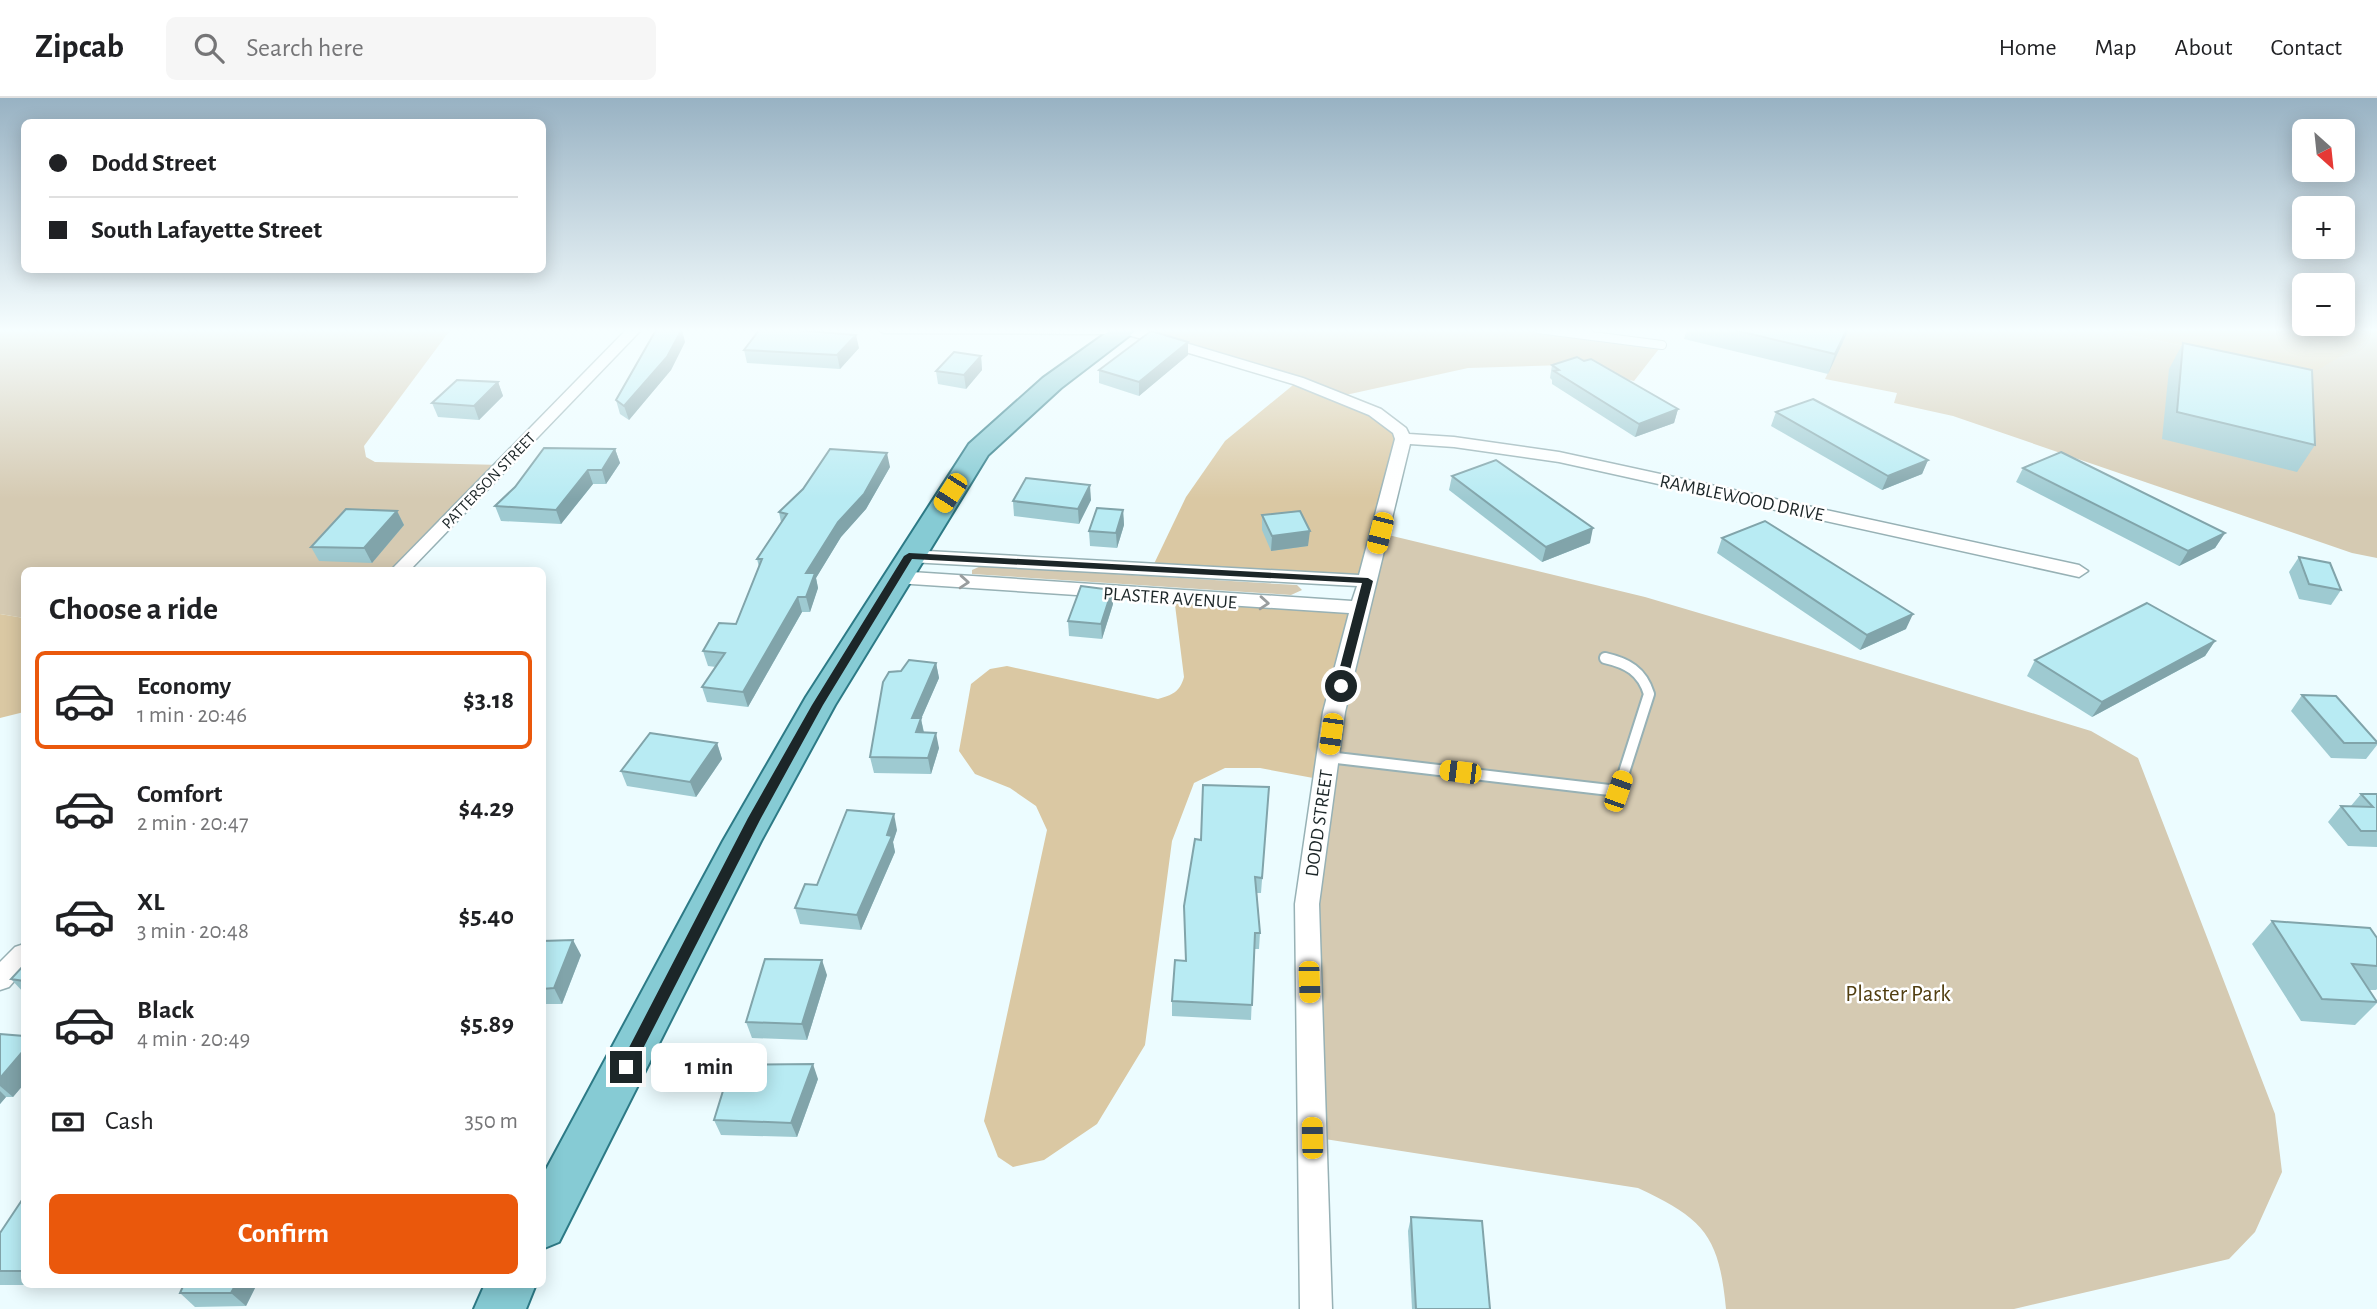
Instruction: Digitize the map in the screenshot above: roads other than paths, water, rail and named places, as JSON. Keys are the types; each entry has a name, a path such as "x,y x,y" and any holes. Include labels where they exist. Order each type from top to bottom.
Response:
{"main road":[{"path":"546,1218 748,830 818,705 902,567 978,450 1049,386"},
{"path":"499,1309 510,1288"}],"street":[{"name":"PATTERSON STREET","path":"403,567 580,386"},
{"path":"1309,386 1341,396 1393,424 1403,439"},
{"name":"RAMBLEWOOD DRIVE","path":"1403,439 1454,442 1559,457 2079,571"},
{"name":"DODD STREET","path":"1316,1309 1307,904 1334,712 1403,439"},
{"name":"PLASTER AVENUE","path":"902,567 1368,581"},
{"name":"PLASTER AVENUE","path":"902,567 1361,608"},
{"path":"0,979 21,957"}],"lane":[{"path":"1328,757 1618,791 1649,694 1646,681 1639,672 1625,663 1605,658"}],"park label":[{"name":"Plaster Park","path":"1898,993"}]}
